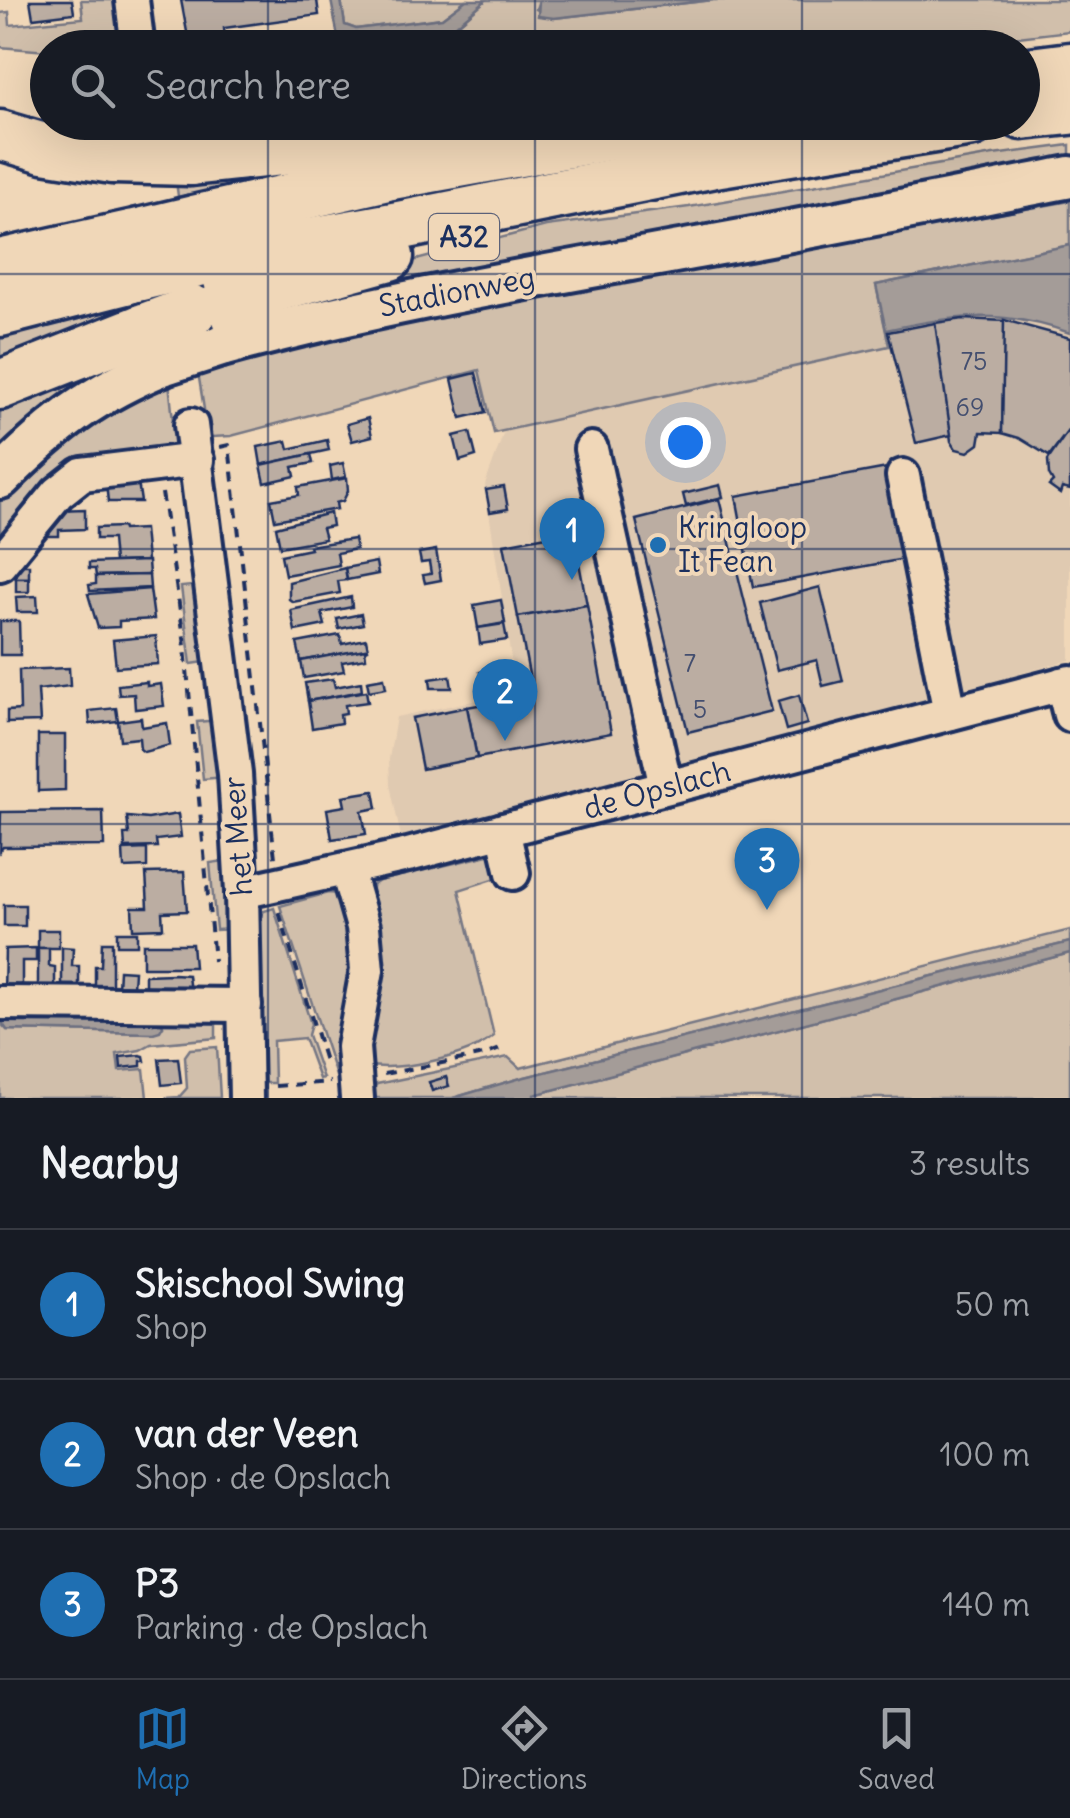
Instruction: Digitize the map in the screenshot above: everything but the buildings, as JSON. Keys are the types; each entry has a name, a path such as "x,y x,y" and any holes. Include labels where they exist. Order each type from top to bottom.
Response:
{"highway":[{"path":"1040,71 1070,67"},
{"path":"1040,113 1070,110"},
{"path":"0,135 44,148 114,159 191,161 397,140"},
{"name":"A32","path":"0,385 154,346 205,284 386,176 586,140"},
{"name":"A32","path":"0,264 136,255 205,284 398,226 720,162 859,140"},
{"name":"A32","path":"0,312 136,255"}],"main road":[{"name":"Stadionweg","path":"205,284 323,318 1070,177"},
{"path":"0,478 73,410 106,390 154,346"}],"street":[{"path":"132,0 136,30"},
{"path":"0,564 58,493 82,474 156,464 194,445"},
{"name":"het Meer","path":"194,445 235,774 242,892 232,1005 246,1098"},
{"path":"592,449 666,787"},
{"path":"903,476 950,713"},
{"name":"de Opslach","path":"242,892 347,870 950,713 1067,693"},
{"path":"503,830 513,874"},
{"path":"347,870 363,927 367,970 353,1047 357,1098"},
{"path":"0,1003 232,1005"}],"path":[{"path":"194,445 230,445 278,909 326,1064"},
{"path":"156,464 184,637 232,1005"}],"shaded area":[{"path":"81,0 117,0 121,30 30,30 30,50 0,47 0,13 9,12 10,25 83,18"},
{"path":"331,0 341,0 345,25 356,29 442,18 466,0 486,0 454,27 337,30"},
{"path":"341,0 466,0 442,18 356,29 345,25"},
{"path":"486,0 539,0 536,9 554,18 713,0 1070,0 1070,31 1040,34 1040,30 428,30 454,27"},
{"path":"539,0 713,0 554,18 538,16"},
{"path":"1070,145 1070,162 227,328 0,460 0,401 294,292 546,226 689,207"},
{"path":"175,173 318,173 179,204"},
{"path":"1070,201 1070,245 876,285 889,346 494,433 479,370 231,436 208,434 198,372 244,350"},
{"path":"1070,245 1070,333 1023,320 978,317 886,330 876,285"},
{"path":"250,267 0,372 0,336"},
{"path":"1070,292 1070,660 402,842 390,785 389,759 396,717 516,692 485,485 514,404"},
{"path":"168,372 176,450 80,467 0,548 0,494 24,466"},
{"path":"201,585 212,661 191,664 181,587"},
{"path":"219,720 225,777 203,779 197,722"},
{"path":"501,852 506,875 459,890 494,1036 483,1044 433,1061 366,1065 372,886 379,881"},
{"path":"232,860 233,929 216,930 210,863"},
{"path":"337,894 356,933 343,1075 336,1076 280,906"},
{"path":"274,908 311,1024 308,1035 323,1078 319,1079 304,1038 273,1041 274,1083 255,1083 259,918 264,911"},
{"path":"1070,930 1070,942 453,1098 375,1098 372,1089 377,1084 508,1057 520,1068"},
{"path":"1070,942 1070,953 534,1098 453,1098 521,1078"},
{"path":"1070,953 1070,1098 533,1095"},
{"path":"0,1015 7,1030 153,1033 163,1026 161,1021 216,1021 216,1038 151,1044 117,1054 119,1071 144,1069 147,1098 0,1098"},
{"path":"3,1015 161,1021 163,1026 153,1033 7,1030 1,1021"},
{"path":"217,1047 220,1098 165,1098 179,1097 187,1088 185,1056 190,1049"}],"place":[{"name":"Kringloop It Fean","path":"658,545"},
{"name":"Skischool Swing","path":"572,580"},
{"name":"van der Veen","path":"505,741"},
{"name":"P3","path":"767,910"}]}
